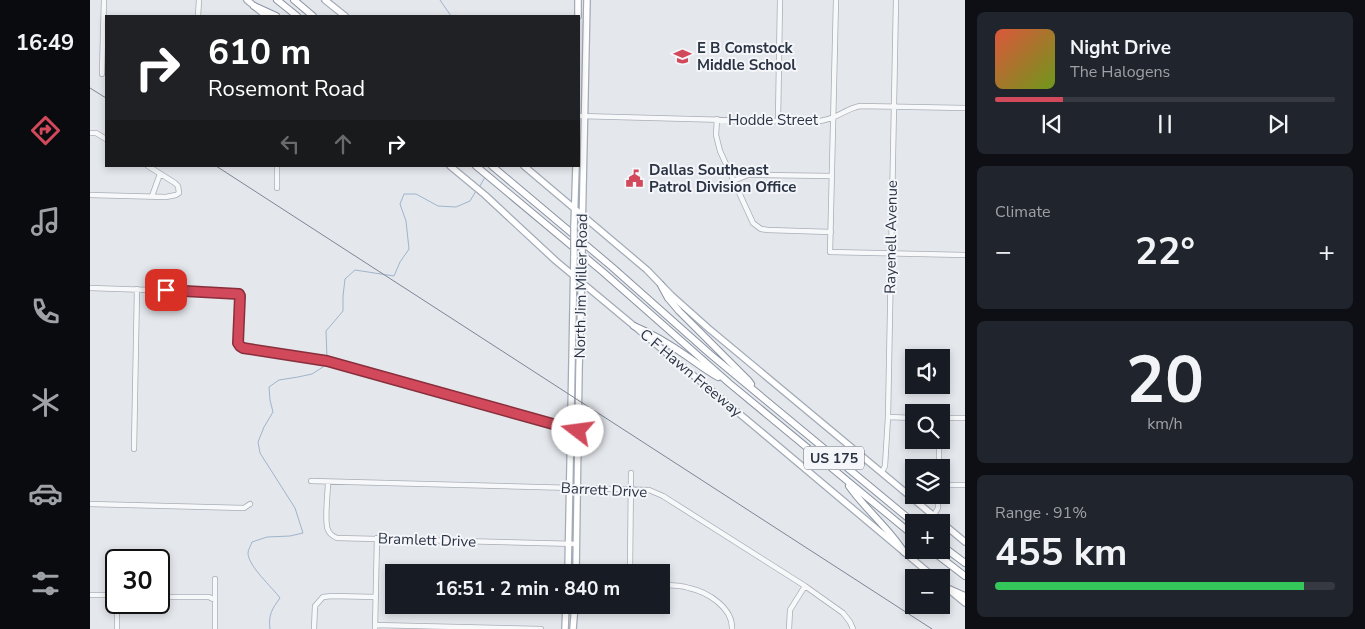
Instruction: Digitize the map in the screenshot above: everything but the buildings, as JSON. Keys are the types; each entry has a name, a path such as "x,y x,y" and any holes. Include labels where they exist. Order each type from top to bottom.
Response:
{"highway":[{"path":"277,0 296,15"},
{"path":"294,0 312,15"},
{"path":"254,6 274,15"},
{"name":"C F Hawn Freeway","path":"493,167 755,391 905,516"},
{"name":"C F Hawn Freeway","path":"478,168 603,272 729,383 905,529"},
{"path":"661,285 668,298 679,311 748,380 755,391"},
{"path":"634,326 664,341 706,371 729,383"},
{"path":"843,478 859,500 895,538 904,552"},
{"path":"950,552 965,563"},
{"path":"943,559 965,576"},
{"path":"950,589 965,596"}],"main road":[{"path":"247,0 265,15"},
{"path":"325,0 344,15"},
{"path":"578,0 578,15"},
{"name":"North Jim Miller Road","path":"576,564 584,182 581,152 582,62 586,28 586,0"},
{"path":"580,27 586,28"},
{"name":"C F Hawn Freeway","path":"451,167 485,195 573,276 924,569"},
{"path":"525,167 647,270 708,328 933,514"},
{"name":"North Jim Miller Road","path":"568,564 576,167"},
{"path":"575,183 584,182"},
{"path":"580,308 583,297 589,294 596,294"},
{"path":"950,529 965,542"},
{"path":"950,590 965,603"},
{"path":"565,629 566,614"},
{"path":"573,629 574,614"}],"street":[{"path":"102,74 104,0"},
{"path":"198,15 199,0"},
{"path":"778,121 780,0"},
{"path":"836,0 830,252 965,255"},
{"name":"Rayenell Avenue","path":"882,472 885,466 888,417 896,0"},
{"name":"Hodde Street","path":"582,117 813,122 833,117 851,108 860,106 965,108"},
{"path":"717,119 717,142 720,151 754,224 762,229 831,232"},
{"path":"90,133 96,133 105,138"},
{"path":"90,195 176,196 179,193 178,186 150,167"},
{"path":"277,167 277,188"},
{"path":"152,196 160,174"},
{"path":"733,181 758,175 832,176"},
{"path":"90,288 238,293 240,296 238,343 243,348 327,361 578,431"},
{"path":"134,448 137,289"},
{"path":"888,417 905,418"},
{"path":"950,418 965,418"},
{"path":"630,564 632,472"},
{"name":"Barrett Drive","path":"311,482 649,490 663,496 805,586 843,612 853,629"},
{"name":"Bramlett Drive","path":"328,482 326,524 329,533 337,538 577,544"},
{"path":"950,485 965,485"},
{"path":"90,504 244,508 250,504"},
{"path":"377,538 375,627 541,629"},
{"path":"215,579 215,629"},
{"path":"670,586 687,587 704,594 723,606 730,618 732,629"},
{"path":"789,629 790,610 805,586"},
{"path":"90,594 105,595"},
{"path":"170,597 210,597 215,600"},
{"path":"314,629 314,606 323,597 376,597"},
{"path":"117,614 117,629"}],"waterway":[{"path":"440,0 450,15"},
{"path":"480,186 485,177"},
{"path":"327,358 326,331 343,311 345,279 355,270 394,276 400,262 409,249 406,221 400,204 404,194 416,194 438,206 456,207 470,201 476,191"},
{"path":"270,629 271,612 280,598 252,564 248,550 252,542 267,537 290,536 303,533 295,508 260,453 258,442 273,412 269,387 279,380 312,374 323,367"}],"tram line":[{"path":"90,88 105,97"},
{"path":"218,167 932,629"}],"place":[{"name":"E B Comstock Middle School","path":"683,57"},
{"name":"Dallas Southeast Patrol Division Office","path":"635,179"}],"route":[{"path":"166,290 238,293 240,296 238,343 243,348 327,361 578,431"}]}
